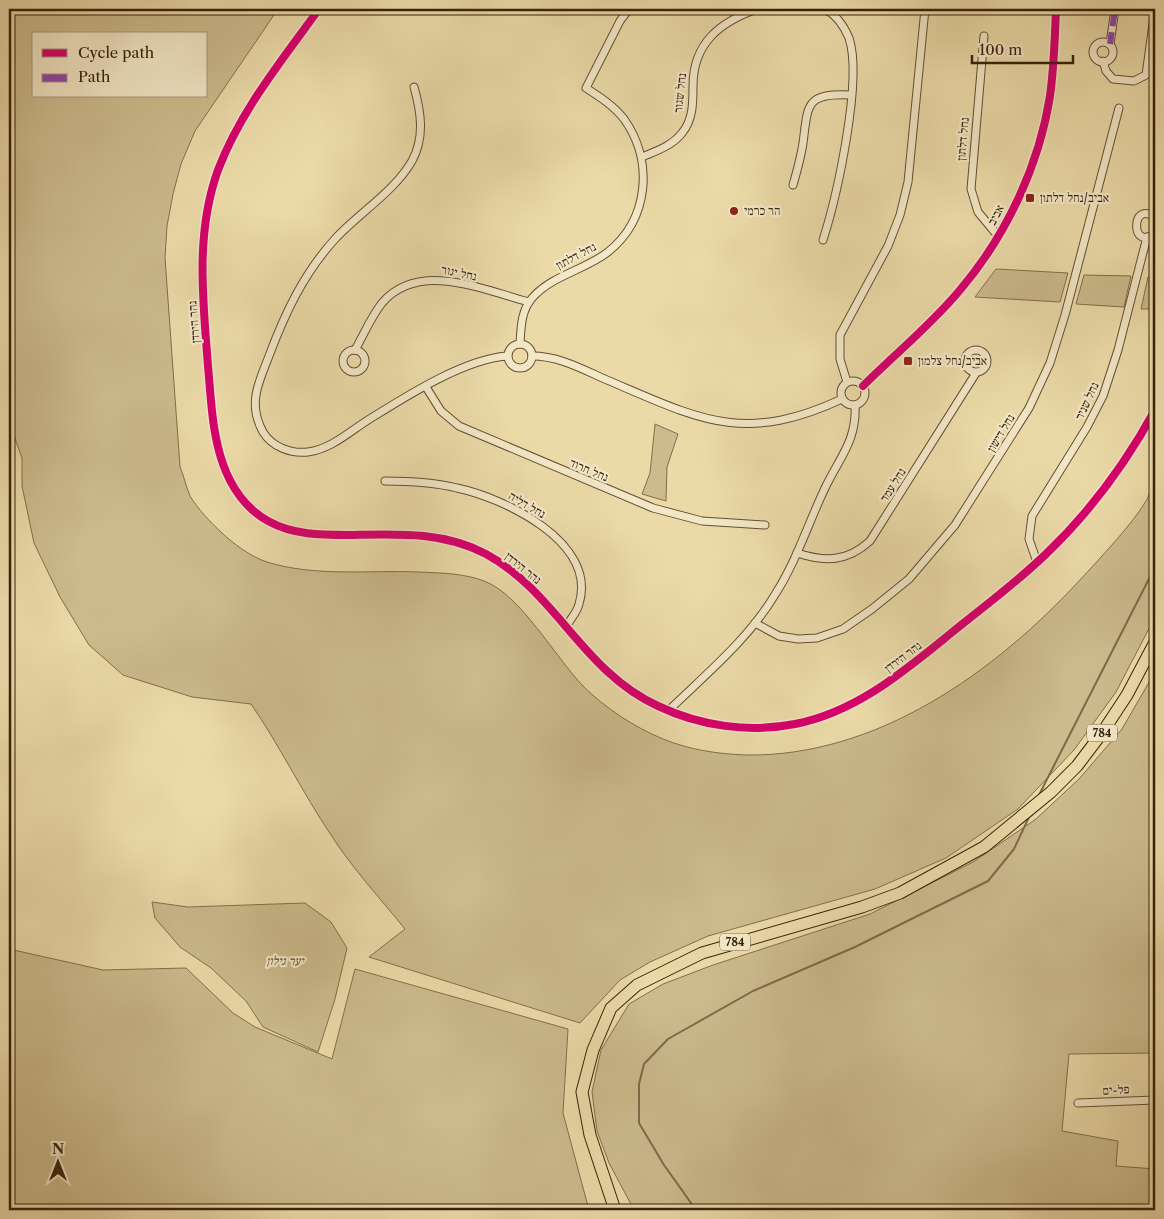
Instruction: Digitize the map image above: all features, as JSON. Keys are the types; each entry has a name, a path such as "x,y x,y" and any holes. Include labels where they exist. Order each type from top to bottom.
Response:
{"main road":[{"name":"784","path":"616,1210 590,1135 582,1092 593,1050 611,1008 637,985 702,953 862,907 900,893 984,847 1051,792 1076,766 1102,734 1127,695 1155,642"}],"street":[{"name":"נהר הירדן","path":"319,9 241,122 217,174 206,214 201,260 213,418 223,465 241,498 260,516 282,527 316,534 424,535 447,539 479,550 521,578 600,667 626,688 687,718 721,726 758,728 795,724 833,713 872,694 910,666 1037,562 1077,522 1106,487 1133,449 1155,410"},
{"name":"נחל דלתון","path":"520,344 522,321 530,302 548,284 607,252 623,237 635,218 642,198 644,178 642,157 635,136 623,118 607,101 586,88 615,31 629,9"},
{"name":"נחל שגור","path":"642,157 670,144 687,126 692,108 694,66 705,42 722,25 757,9"},
{"path":"823,240 840,173 850,94 852,52 849,38 836,17 825,9"},
{"path":"847,382 840,359 840,335 888,246 900,215 908,182 924,9"},
{"name":"אביב","path":"863,386 961,290 998,236 1029,173 1044,121 1052,71 1056,9"},
{"path":"1110,44 1100,42 1094,48 1095,57 1103,61 1109,59 1112,54 1110,44 1115,9"},
{"path":"1103,61 1106,71 1113,80 1134,82 1146,75 1155,9"},
{"name":"נחל דלתון","path":"984,36 971,189 978,212 998,236"},
{"path":"414,87 421,121 420,135 413,159 394,183 327,248 304,279 285,317 255,396 255,409 261,427 272,442 282,449 294,452 309,452 325,447 426,387 474,364 495,357 507,356"},
{"path":"793,185 802,149 805,117 810,106 823,96 850,94"},
{"name":"נחל דישון","path":"755,623 769,632 788,638 808,639 835,633 872,609 909,579 955,525 1029,408 1050,363 1062,327 1119,108"},
{"path":"1155,218 1147,214 1137,220 1138,232 1147,237 1155,233"},
{"name":"נחל שניר","path":"1037,562 1029,539 1032,516 1087,427 1102,396 1120,344 1147,237"},
{"name":"נחל יגור","path":"355,350 383,303 396,290 413,282 446,281 530,302"},
{"path":"520,344 528,347 532,356 528,365 520,368 511,365 507,356 511,347 520,344"},
{"path":"532,356 558,359 685,413 732,424 777,422 799,416 842,399"},
{"name":"נחל עמד","path":"797,553 816,559 840,559 855,553 870,541 976,372"},
{"path":"855,381 863,386 864,397 855,405 847,404 842,399 841,389 847,382 855,381"},
{"name":"נחל חרוד","path":"426,387 441,411 459,426 626,498 692,519 765,525"},
{"path":"668,710 755,623 776,594 797,553 825,487 851,439 856,420 855,405"},
{"name":"נחל דליה","path":"384,481 422,482 476,493 526,516 560,540 575,561 581,581 579,604 566,627"},
{"name":"פל-ים","path":"1078,1104 1155,1100"}],"green space":[{"path":"9,9 278,9 195,131 181,164 167,226 165,258 180,467 190,496 197,506 218,529 243,550 267,562 304,570 443,573 468,576 484,581 511,599 524,612 583,686 620,716 641,729 673,743 704,751 746,755 794,752 842,741 887,725 930,703 972,676 1047,614 1115,542 1146,501 1151,488 1155,466 1155,617 1116,692 1074,750 1018,809 946,858 875,889 708,936 650,962 620,980 580,1023 369,957 405,929 339,847 320,819 272,736 251,704 192,697 123,675 89,645 60,597 34,543 22,486 22,458 9,422"},
{"path":"996,269 1068,273 1060,302 975,297"},
{"path":"1084,275 1131,276 1124,307 1076,304"},
{"path":"1148,277 1155,278 1155,309 1141,309"},
{"path":"655,424 678,434 667,467 666,501 642,494 650,473"},
{"path":"1155,672 1155,1053 1069,1054 1062,1131 1118,1141 1116,1166 1155,1169 1155,1210 634,1210 609,1163 597,1131 592,1092 601,1050 629,1004 663,984 713,965 870,914 973,862 1036,819 1079,779 1122,729"},
{"name":"יער גילון","path":"152,902 188,907 305,903 331,922 347,948 335,999 318,1052 263,1027 246,1001 211,968 180,947 155,918"},
{"path":"9,949 103,970 186,968 233,1013 255,1027 332,1059 355,969 568,1029 563,1113 589,1210 9,1210"}],"waterway":[{"path":"1039,795 1155,567"},
{"path":"696,1210 664,1165 639,1123 639,1084 644,1064 668,1039 753,991 855,947 988,881 1014,849 1029,817"}],"marked path":[{"path":"1110,44 1115,9"}],"cycle path":[{"path":"319,9 263,86 227,148 211,194 203,243 202,267 206,341 212,416 219,452 226,473 240,497 260,516 278,526 297,532 318,534 419,536 453,541 470,547 486,554 510,570 532,589 589,653 609,673 632,691 658,706 691,719 743,728 778,727 817,718 838,710 878,689 915,662 1035,565 1078,521 1106,486 1132,449 1155,410"},
{"path":"863,386 949,303 977,269 1006,223 1029,174 1045,122 1050,96 1056,9"}],"place":[{"name":"אביב/נחל דלתון","path":"1030,198"},
{"name":"הר כרמי","path":"734,211"},
{"name":"אביב/נחל צלמון","path":"908,361"}]}
